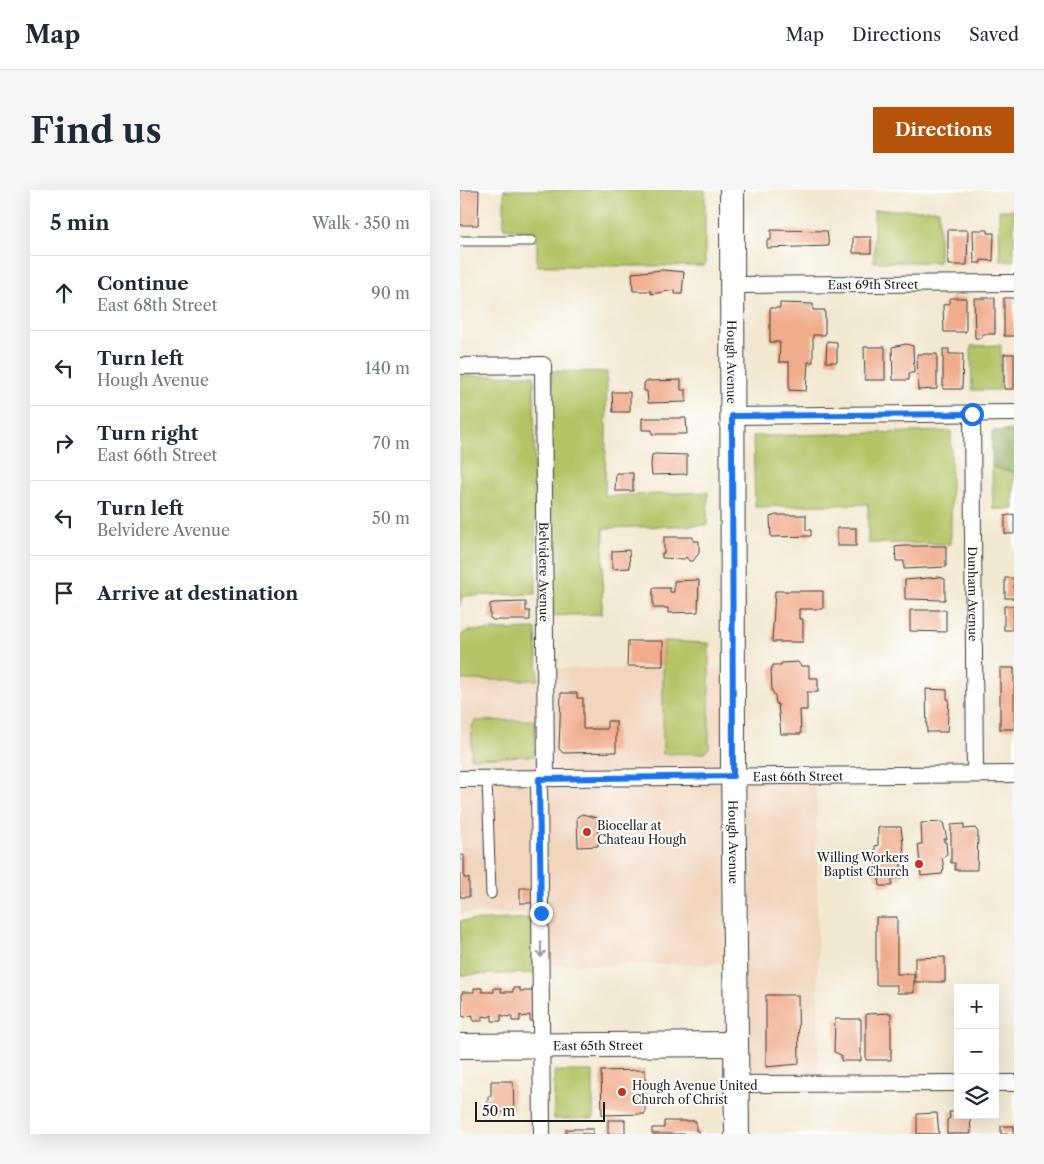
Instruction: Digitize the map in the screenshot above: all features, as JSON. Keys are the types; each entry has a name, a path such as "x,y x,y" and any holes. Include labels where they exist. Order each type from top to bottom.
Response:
{"street":[{"name":"Hough Avenue","path":"732,190 736,1134"},
{"name":"East 69th Street","path":"732,285 1014,283"},
{"name":"Belvidere Avenue","path":"460,366 543,365 542,1134"},
{"path":"732,416 1014,413"},
{"name":"Dunham Avenue","path":"972,414 975,774"},
{"name":"East 66th Street","path":"460,779 1014,774"},
{"name":"East 65th Street","path":"460,1046 736,1044"},
{"path":"736,1084 954,1083"},
{"path":"999,1083 1014,1083"}],"lane":[{"path":"460,241 531,242"},
{"path":"487,779 491,894"}],"shaded area":[{"path":"538,668 734,669 733,775 816,776 819,1083 736,1084 736,964 541,965 540,913 460,914 460,673"}],"green space":[{"path":"504,190 705,190 705,266 537,266 537,232 504,228"},
{"path":"874,210 939,210 939,262 874,262"},
{"path":"999,210 1014,210 1014,261 1000,261"},
{"path":"1001,345 1000,390 972,390 971,346"},
{"path":"551,371 607,372 605,496 708,492 707,525 604,528 602,614 550,616"},
{"path":"534,375 536,594 462,596 460,606 460,376"},
{"path":"1014,430 1014,472 992,467 992,431"},
{"path":"951,431 951,544 868,543 868,504 755,507 753,436"},
{"path":"992,467 1014,472 1014,509 993,509"},
{"path":"536,629 538,680 460,680 460,636 467,631"},
{"path":"663,641 709,643 709,748 704,753 663,754"},
{"path":"535,720 534,756 471,758 472,726 475,721"},
{"path":"534,918 536,973 460,975 460,921"},
{"path":"554,1071 593,1071 593,1119 554,1119"}],"building":[{"path":"460,190 479,190 478,225 460,225"},
{"path":"771,230 827,231 829,246 767,248 767,240 771,240"},
{"path":"948,230 968,230 967,265 948,265"},
{"path":"973,230 988,230 988,233 994,233 993,261 981,260 981,263 974,263"},
{"path":"853,237 871,237 871,253 853,253"},
{"path":"663,270 684,272 682,294 675,294 675,290 651,294 651,291 633,291 632,273"},
{"path":"950,298 966,298 966,332 944,332 943,305 950,303"},
{"path":"974,298 995,298 995,334 982,334 982,338 975,338"},
{"path":"1004,298 1014,298 1014,336 1004,336"},
{"path":"780,303 813,304 813,310 825,310 825,335 813,335 813,362 808,362 806,391 789,390 789,362 779,362 780,342 770,342 770,308 780,308"},
{"path":"827,341 837,342 837,362 826,362"},
{"path":"906,344 913,346 914,373 909,373 909,380 893,380 892,347"},
{"path":"864,347 885,347 885,380 865,380"},
{"path":"943,349 949,349 949,354 963,354 962,389 943,389"},
{"path":"917,354 937,354 937,389 918,390"},
{"path":"1004,354 1014,354 1014,389 1004,389"},
{"path":"681,380 681,390 686,390 686,402 648,403 647,391 644,391 644,383 647,381"},
{"path":"612,392 630,392 630,412 613,412"},
{"path":"642,418 686,418 687,434 652,434 652,430 642,430"},
{"path":"652,455 687,455 687,474 652,475"},
{"path":"616,473 633,473 633,491 615,491"},
{"path":"1014,514 1014,534 1005,534 1005,516"},
{"path":"776,515 806,515 806,530 811,530 811,536 771,537 770,517"},
{"path":"837,528 856,528 856,546 837,546"},
{"path":"664,537 693,537 693,541 699,541 699,553 693,561 689,561 686,557 684,559 662,558 662,553 664,553"},
{"path":"946,546 946,567 904,569 904,561 896,561 895,547"},
{"path":"629,550 630,568 612,569 612,551"},
{"path":"939,577 945,579 945,600 905,599 905,580"},
{"path":"1005,578 1014,578 1014,598 1005,598"},
{"path":"699,580 698,612 668,613 668,608 653,608 653,588 670,588 670,592 674,592 674,581"},
{"path":"775,591 823,591 823,609 799,609 799,619 803,619 803,642 772,642"},
{"path":"526,602 526,611 530,611 530,620 493,620 490,618 490,604"},
{"path":"1004,606 1014,606 1012,630 1004,630"},
{"path":"910,610 946,610 946,632 910,631"},
{"path":"628,641 663,641 663,666 627,666"},
{"path":"798,662 801,666 809,666 809,678 818,678 818,692 807,692 807,710 800,710 801,734 781,734 778,704 776,704 772,691 771,670 773,665"},
{"path":"1000,668 1014,668 1014,729 1000,729"},
{"path":"926,689 947,690 947,699 949,699 947,732 927,732"},
{"path":"561,693 577,693 577,698 583,698 583,729 607,729 607,721 616,721 616,752 563,753 559,749"},
{"name":"Biocellar at Chateau Hough","path":"582,814 597,818 598,846 578,847 577,817"},
{"path":"943,822 947,839 944,839 944,842 946,842 947,854 942,858 944,868 942,874 921,876 918,844 922,844 921,823"},
{"path":"964,824 964,829 975,828 978,832 977,870 955,870 955,863 951,863 951,825"},
{"path":"878,827 901,827 905,861 901,861 901,878 892,878 892,886 880,886 879,878 875,878 875,846 878,845"},
{"path":"460,855 464,855 464,878 469,878 469,897 460,897"},
{"path":"520,888 537,888 536,903 520,903"},
{"path":"876,917 897,917 897,974 914,974 914,993 897,993 897,985 876,985"},
{"path":"945,957 945,982 915,982 915,958"},
{"path":"474,988 482,988 482,992 494,992 494,988 501,988 501,992 513,992 513,988 520,988 520,991 532,991 532,988 539,988 541,1021 530,1021 530,1015 523,1017 520,1015 520,1021 512,1021 512,1015 508,1017 501,1015 501,1021 492,1021 492,1015 489,1017 482,1016 482,1021 473,1021 473,1015 462,1016 462,992 474,992"},
{"path":"766,995 798,995 799,1064 766,1067"},
{"path":"891,1013 891,1060 866,1060 866,1014"},
{"path":"835,1019 861,1019 861,1061 841,1061 841,1055 834,1052"},
{"path":"645,1070 645,1114 602,1115 601,1071"},
{"path":"491,1081 513,1081 514,1112 491,1112 491,1103 488,1103 488,1096 491,1096"},
{"path":"949,1112 954,1112 954,1119 970,1119 971,1134 947,1134 947,1120 950,1118"},
{"path":"937,1113 939,1134 917,1134 917,1114"},
{"path":"608,1120 625,1120 625,1134 608,1134"},
{"path":"664,1121 696,1121 696,1131 699,1131 699,1134 652,1134 652,1128 664,1128"},
{"path":"1001,1126 1014,1126 1014,1134 1001,1134"},
{"path":"566,1129 593,1129 593,1134 566,1134"}],"place":[{"name":"Biocellar at Chateau Hough","path":"587,832"},
{"name":"Willing Workers Baptist Church","path":"919,864"},
{"name":"Hough Avenue United Church of Christ","path":"622,1092"}],"route":[{"path":"541,913 539,779 733,776 732,416 972,414"}]}
